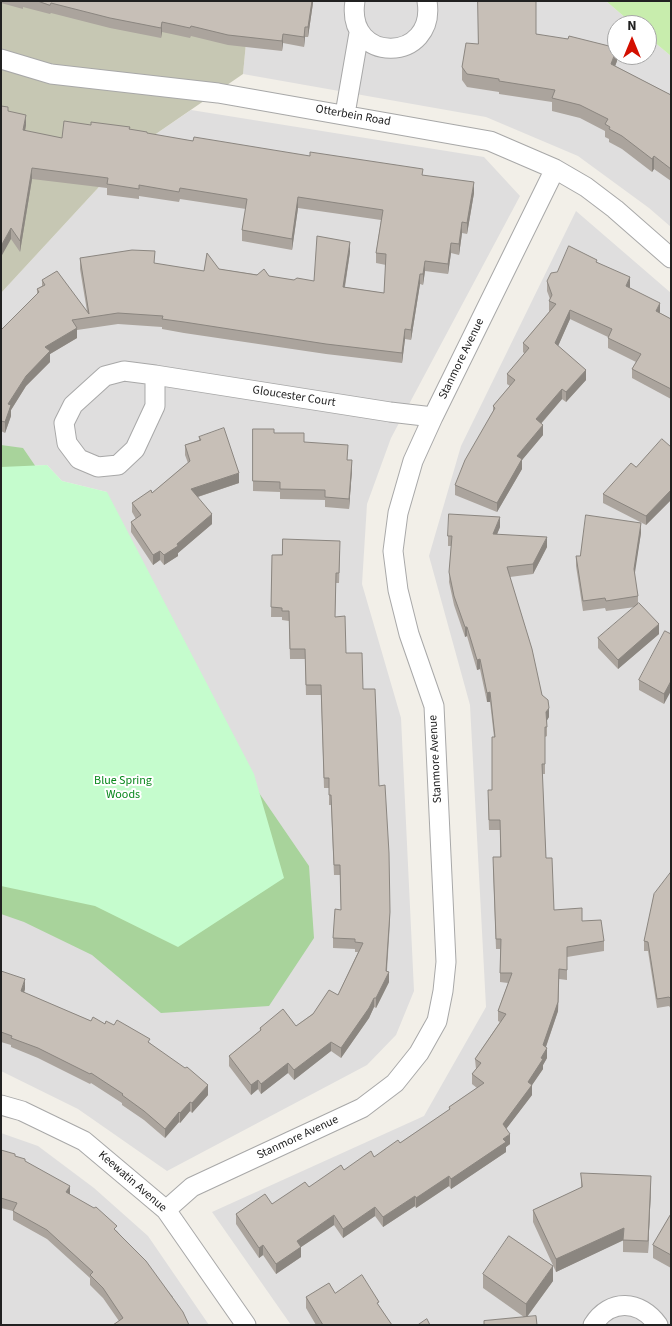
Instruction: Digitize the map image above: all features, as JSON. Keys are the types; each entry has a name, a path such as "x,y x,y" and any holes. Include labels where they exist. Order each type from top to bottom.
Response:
{"street":[{"path":"355,1 353,12 360,33 368,42 378,47 390,49 402,47 413,42 422,34 427,22 427,1"},
{"path":"345,114 360,33"},
{"name":"Otterbein Road","path":"1,60 52,74 218,93 490,141 555,169 586,187 616,209 671,258"},
{"name":"Stanmore Avenue","path":"166,1210 192,1187 362,1108 395,1083 419,1053 437,1020 446,962 434,706 407,625 398,590 393,551 398,513 413,462 433,417 555,169"},
{"name":"Gloucester Court","path":"156,375 155,406 135,449 118,465 98,467 79,459 67,443 64,423 73,405 105,376 124,371 156,375 390,412 433,417"},
{"name":"Keewatin Avenue","path":"1,1104 22,1111 84,1141 166,1210 246,1325"},
{"path":"593,1325 598,1317 613,1307 626,1305 650,1314 658,1325"}],"shaded area":[{"path":"1,1 250,1 243,74 134,149 1,293"},
{"path":"250,1 606,1 622,15 607,15 607,65 657,65 657,44 671,56 671,227 649,208 578,156 486,117 243,74"},
{"path":"191,110 484,157 520,196 391,438 367,504 362,584 401,718 414,991 396,1035 367,1065 167,1171 78,1109 1,1071 1,886 107,492 62,481 47,465 1,467 1,293 134,149"},
{"path":"576,211 671,293 671,1325 291,1325 212,1212 424,1116 486,1007 470,705 429,556 461,446"},
{"path":"1,1133 38,1146 94,1188 148,1236 209,1325 1,1325"}],"green space":[{"path":"606,1 671,1 671,56 657,44 657,15 622,15"},
{"name":"Blue Spring Woods","path":"1,445 23,448 309,866 314,938 269,1006 161,1013 92,955 24,922 1,914"},
{"name":"Blue Spring Woods","path":"47,465 62,481 107,492 254,774 284,878 178,947 95,906 1,886 1,467"}],"building":[{"path":"38,1 312,1 308,27 305,27 304,37 283,34 282,41 228,35 191,26 190,28 162,22 161,28"},
{"path":"478,1 536,1 536,34 568,39 569,36 607,46 607,65 613,65 671,95 671,169 654,156 652,159 622,136 609,129 610,127 605,124 608,119 580,105 552,98 555,90 467,74 462,67 466,43 478,44"},
{"path":"1,106 8,107 8,111 26,115 23,130 62,138 64,121 91,125 91,122 130,127 129,129 193,141 194,137 310,156 310,152 423,169 422,175 474,182 467,223 462,222 459,244 451,243 448,264 425,261 423,274 420,274 411,330 405,329 402,353 326,344 162,319 163,316 118,313 72,320 77,328 45,347 50,351 26,376 8,404 11,405 5,422 1,421 1,330 39,292 37,289 45,285 42,280 57,271 89,314 80,258 132,250 155,251 154,263 204,271 207,253 219,269 257,275 264,269 269,276 314,281 317,236 350,242 343,287 384,293 386,254 376,253 383,210 298,197 292,239 242,230 247,199 180,188 179,192 139,185 139,189 107,184 108,178 32,168 20,241 11,228 1,246"},
{"path":"569,246 597,260 596,262 630,277 626,286 660,303 656,311 671,319 671,389 632,369 641,354 608,338 612,329 570,310 555,343 586,370 566,392 562,389 536,419 543,425 517,456 522,459 497,503 455,485 465,460 495,408 493,406 515,380 507,374 529,348 523,343 556,304 549,301 552,295 547,281 551,273 557,272"},
{"path":"224,428 239,473 191,489 212,514 177,544 178,546 164,555 160,551 153,555 131,522 141,515 132,503 151,490 152,493 190,461 185,445 201,440 199,437"},
{"path":"253,429 274,429 274,433 304,433 304,442 348,445 347,460 352,460 349,499 325,497 325,490 280,489 280,482 253,481"},
{"path":"662,439 671,447 671,490 646,516 603,494 631,463 636,467"},
{"path":"449,514 500,517 493,534 547,537 533,564 507,567 532,649 542,695 548,700 549,708 546,712 547,727 545,727 545,764 542,764 546,858 552,858 554,910 582,908 582,921 601,920 604,941 567,947 567,970 559,969 558,1002 543,1045 547,1048 541,1058 543,1059 528,1082 532,1085 503,1124 510,1134 503,1139 506,1142 451,1179 449,1176 383,1217 375,1207 343,1229 334,1215 297,1241 301,1247 276,1264 263,1245 259,1248 236,1214 265,1194 272,1204 305,1182 309,1187 341,1165 344,1170 371,1151 374,1157 398,1140 400,1143 450,1109 449,1107 484,1083 472,1074 481,1063 475,1059 506,1014 498,1011 512,973 500,973 501,939 496,939 493,857 501,857 500,820 489,820 488,790 492,790 492,737 495,737 490,692 487,693 480,659 477,660 467,627 465,627 454,596 449,572 452,536 448,536"},
{"path":"586,515 641,523 634,569 638,596 606,601 605,598 583,601 576,556 580,556"},
{"path":"283,539 340,541 339,573 336,573 335,617 345,616 346,653 362,653 363,689 375,689 379,786 385,785 389,853 390,912 386,971 389,972 376,998 374,998 341,1048 331,1042 294,1070 288,1063 261,1084 258,1080 251,1085 229,1056 283,1009 296,1026 313,1014 329,990 338,995 363,943 355,942 355,939 333,938 335,909 341,910 340,865 334,865 331,795 329,795 329,778 324,778 321,685 306,685 305,649 290,649 289,611 282,611 282,608 271,607 272,555 282,555"},
{"path":"639,603 659,624 618,660 598,638"},
{"path":"665,631 671,634 671,681 664,694 639,680"},
{"path":"671,872 671,999 669,997 657,999 648,942 644,941 654,894"},
{"path":"1,971 25,979 21,991 91,1021 93,1017 105,1024 106,1021 114,1025 117,1020 150,1039 148,1042 185,1068 187,1067 208,1085 192,1103 190,1102 179,1112 165,1129 123,1094 91,1073 1,1032"},
{"path":"1,1150 25,1159 25,1161 70,1186 66,1192 94,1208 96,1207 117,1226 114,1229 146,1261 183,1312 189,1325 113,1325 123,1318 103,1288 90,1275 93,1272 47,1230 13,1211 17,1203 1,1198"},
{"path":"581,1173 651,1176 648,1241 623,1240 624,1228 556,1259 533,1210 582,1187"},
{"path":"671,1214 671,1255 653,1245"},
{"path":"509,1236 553,1266 526,1304 483,1274"},
{"path":"362,1275 379,1302 377,1303 392,1325 323,1325 306,1297 329,1283 335,1293"},
{"path":"536,1316 537,1325 484,1325 484,1321"},
{"path":"427,1319 430,1325 418,1325"}]}
